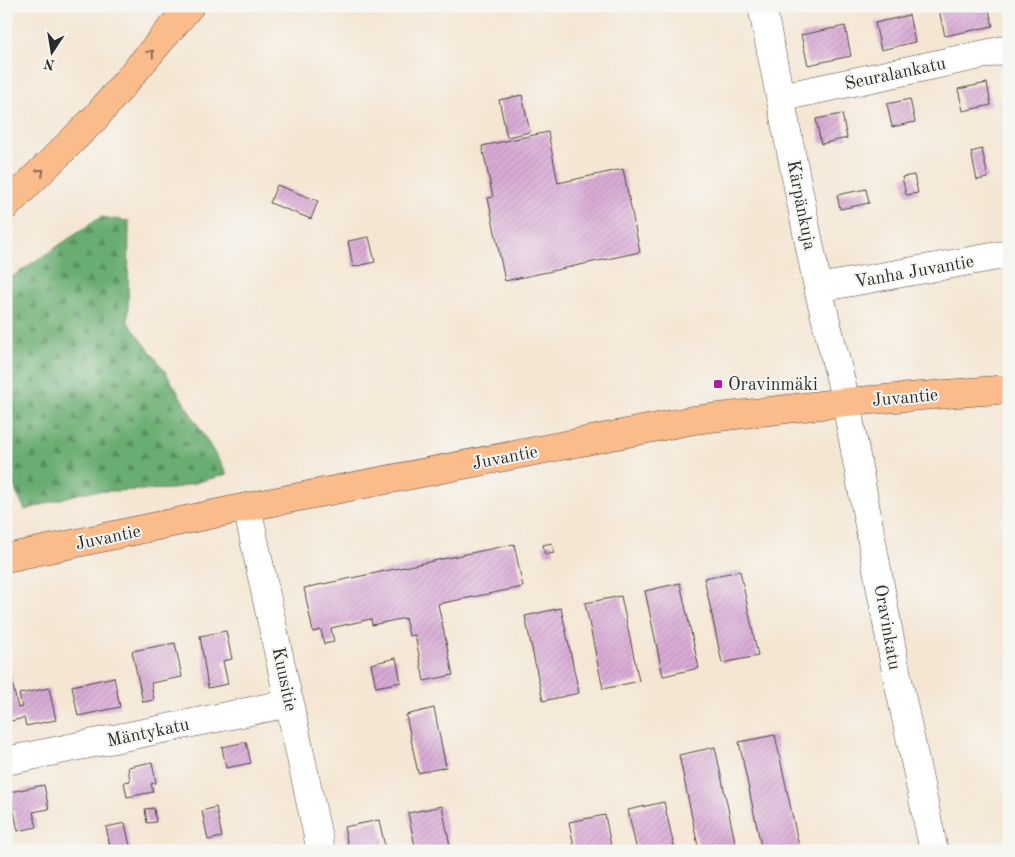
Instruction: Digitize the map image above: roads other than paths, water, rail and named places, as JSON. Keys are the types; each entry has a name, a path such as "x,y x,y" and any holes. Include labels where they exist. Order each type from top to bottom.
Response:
{"main road":[{"path":"6,206 96,117 190,6"},
{"name":"Juvantie","path":"6,558 247,507 694,420 846,402 1009,389"}],"street":[{"name":"Kärpänkuja","path":"762,6 782,97 818,288 846,402"},
{"name":"Seuralankatu","path":"782,97 1009,49"},
{"name":"Vanha Juvantie","path":"818,288 1009,254"},
{"name":"Oravinkatu","path":"846,402 894,666 934,851"},
{"name":"Kuusitie","path":"247,507 320,851"},
{"name":"Mäntykatu","path":"6,761 290,703"}],"place":[{"name":"Oravinmäki","path":"718,384"}]}
